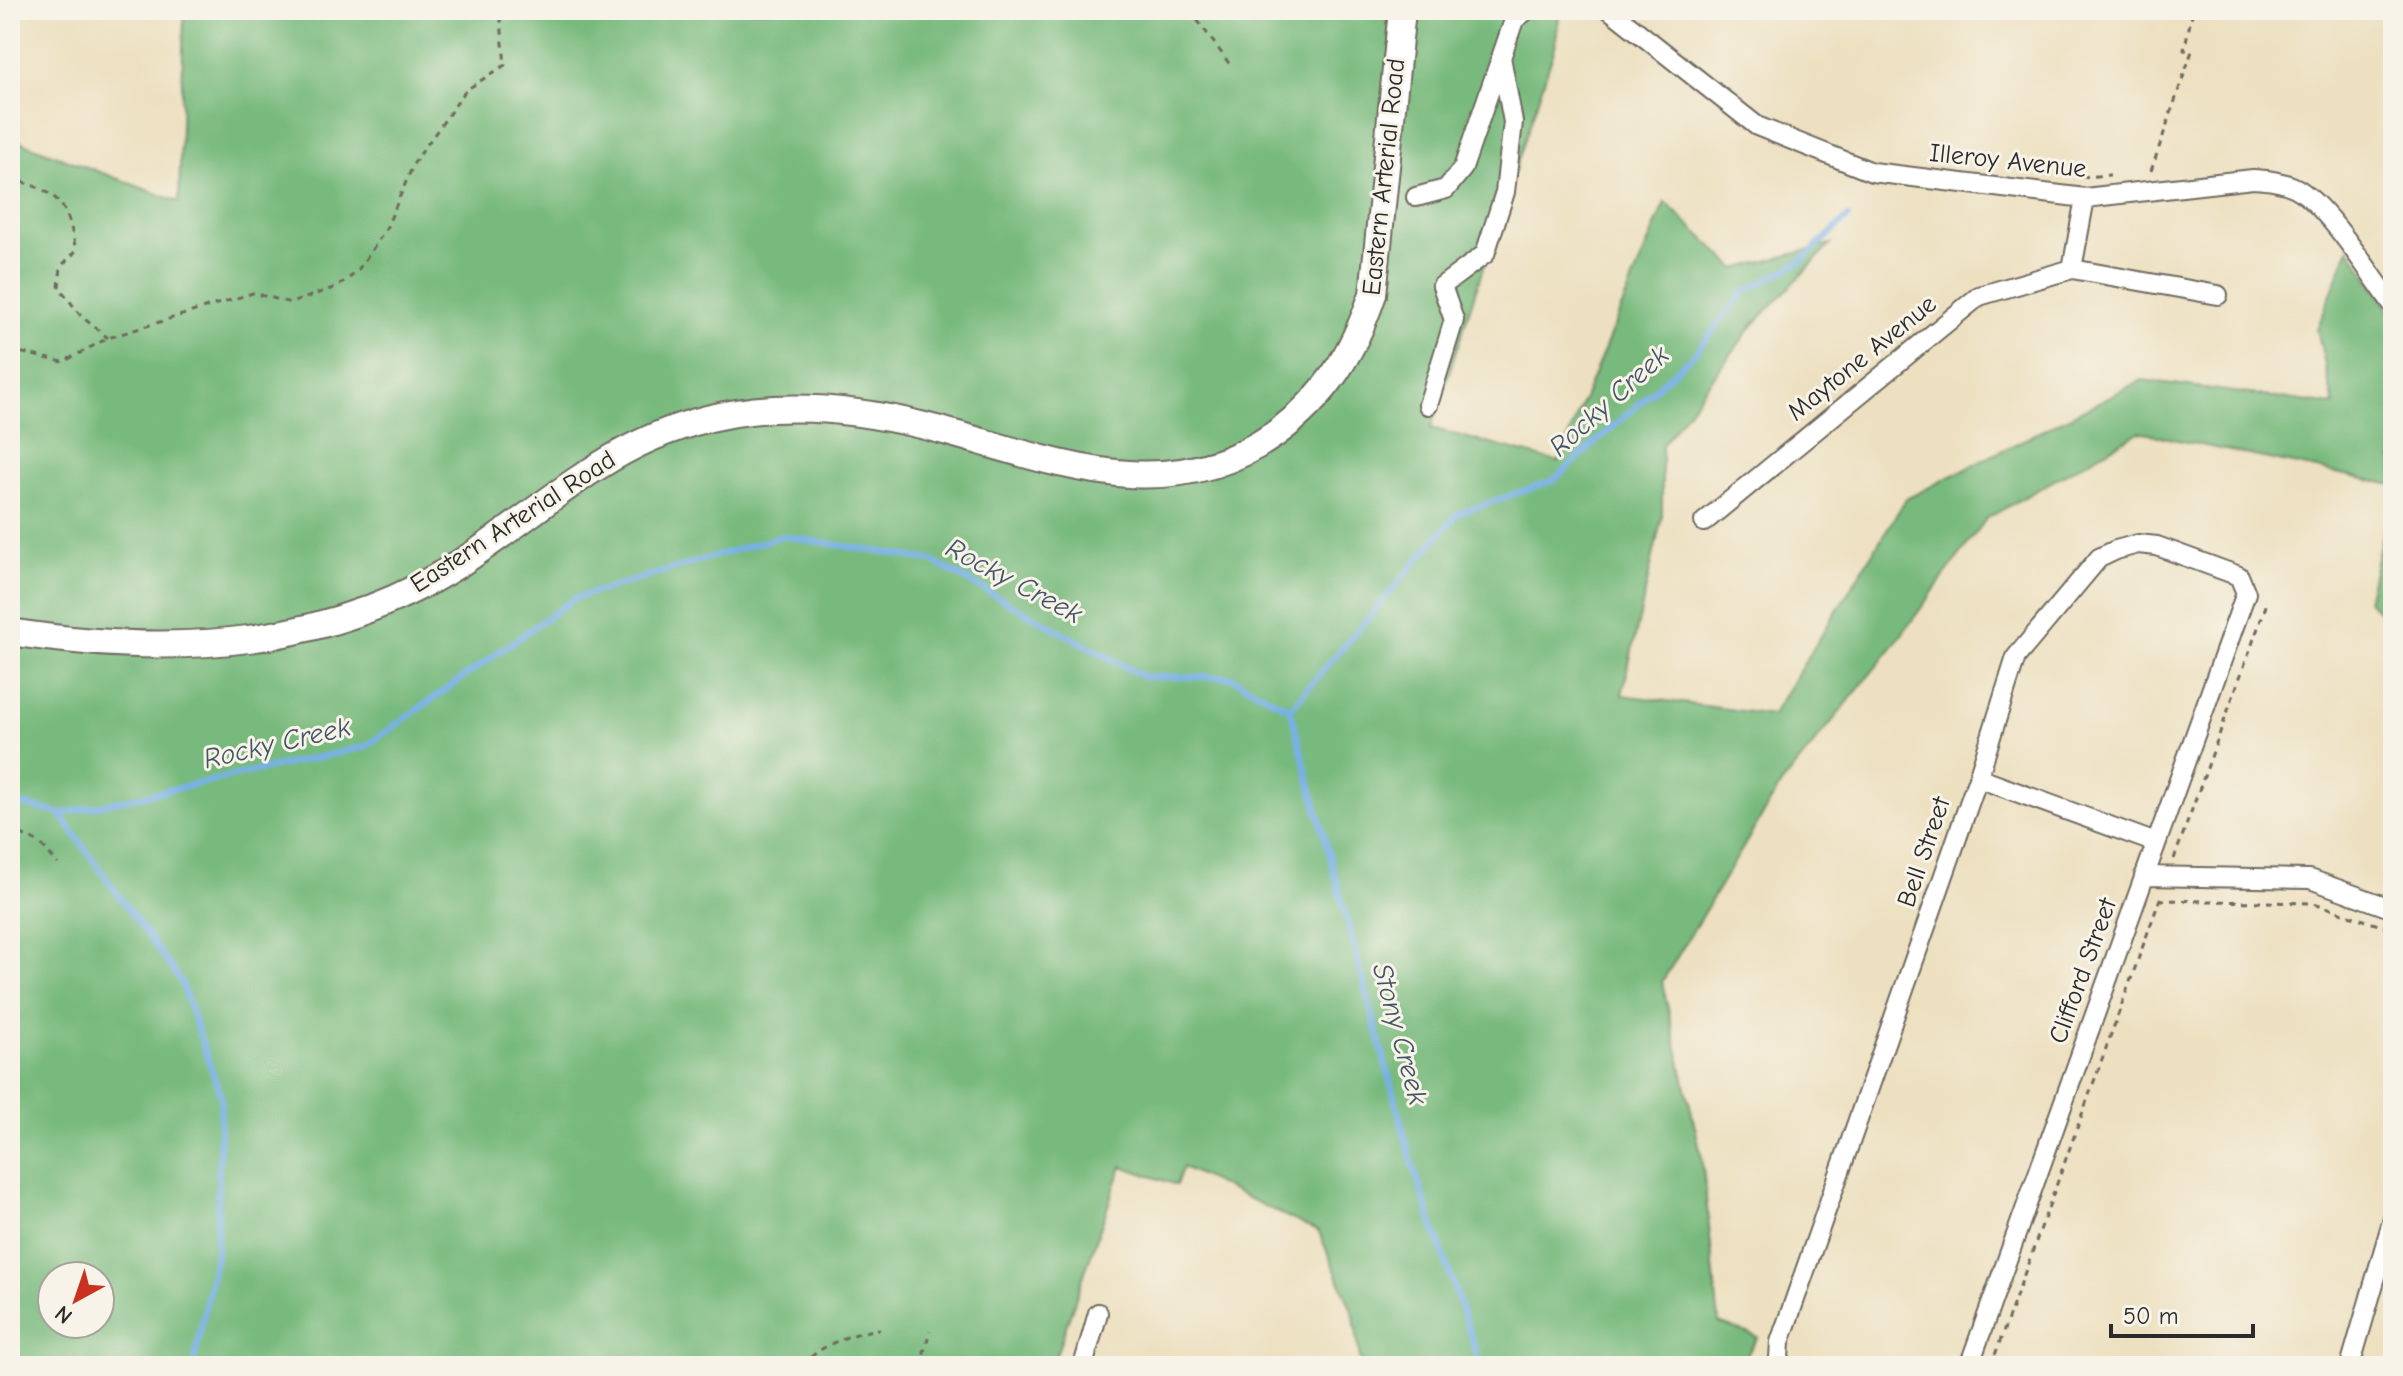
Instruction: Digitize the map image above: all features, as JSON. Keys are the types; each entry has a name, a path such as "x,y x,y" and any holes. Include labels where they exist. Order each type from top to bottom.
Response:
{"main road":[{"name":"Eastern Arterial Road","path":"10,632 134,646 207,644 274,636 341,619 396,598 468,558 611,456 677,427 736,413 832,410 921,425 1049,475 1095,489 1142,494 1190,489 1231,477 1312,426 1345,390 1374,339 1388,294 1399,201 1398,45 1402,10"}],"street":[{"path":"1416,197 1446,189 1463,168 1514,20 1527,10"},
{"name":"Illeroy Avenue","path":"1610,10 1757,126 1872,172 2085,198 2253,179 2276,181 2297,189 2319,208 2393,305"},
{"path":"1428,405 1454,320 1442,286 1485,254 1505,192 1513,122 1501,57"},
{"path":"2072,269 2085,198"},
{"name":"Maytone Avenue","path":"1704,522 1979,296 2072,269 2218,295"},
{"name":"Bell Street","path":"1783,1366 1779,1358 1780,1342 1978,778 2016,657 2099,558 2138,544 2157,546 2239,576 2246,593"},
{"name":"Clifford Street","path":"1969,1366 2246,593"},
{"path":"1978,778 2156,843"},
{"path":"2144,876 2310,879 2393,909"},
{"path":"2350,1366 2393,1218"},
{"path":"1083,1366 1098,1313"}],"path":[{"path":"10,350 63,362 108,338 253,293 291,303 336,287 356,273 386,229 414,163 466,90 505,65 500,10"},
{"path":"1190,10 1231,66"},
{"path":"2151,171 2192,51 2184,50 2193,10"},
{"path":"10,178 45,188 62,202 71,221 76,251 61,266 59,287 81,316 108,338"},
{"path":"1991,1366 2267,603"},
{"path":"10,828 41,844 58,864"},
{"path":"2159,900 2314,903 2393,930"},
{"path":"803,1366 809,1357 856,1332 880,1329"},
{"path":"920,1366 930,1331"}],"green space":[{"path":"184,10 1560,10 1555,47 1431,428 1558,462 1665,202 1736,269 1831,244 1754,324 1662,445 1662,517 1622,695 1772,715 1906,499 2142,380 2334,405 2317,329 2349,248 2393,316 2393,485 2139,432 1986,519 1897,641 1780,786 1662,982 1702,1158 1719,1323 1758,1337 1740,1366 1361,1366 1354,1315 1319,1232 1183,1167 1176,1185 1122,1166 1052,1366 10,1366 10,138 179,202"},
{"path":"2393,492 2393,624 2367,600"}],"waterway":[{"name":"Rocky Creek","path":"10,801 60,814 365,747 575,598 782,536 930,560 1144,677 1230,677 1290,709 1457,514 1554,480 1695,353 1743,293 1800,262 1848,217"},
{"name":"Stony Creek","path":"1290,709 1413,1166 1481,1366"},
{"path":"60,814 181,982 221,1097 216,1255 193,1366"}]}
